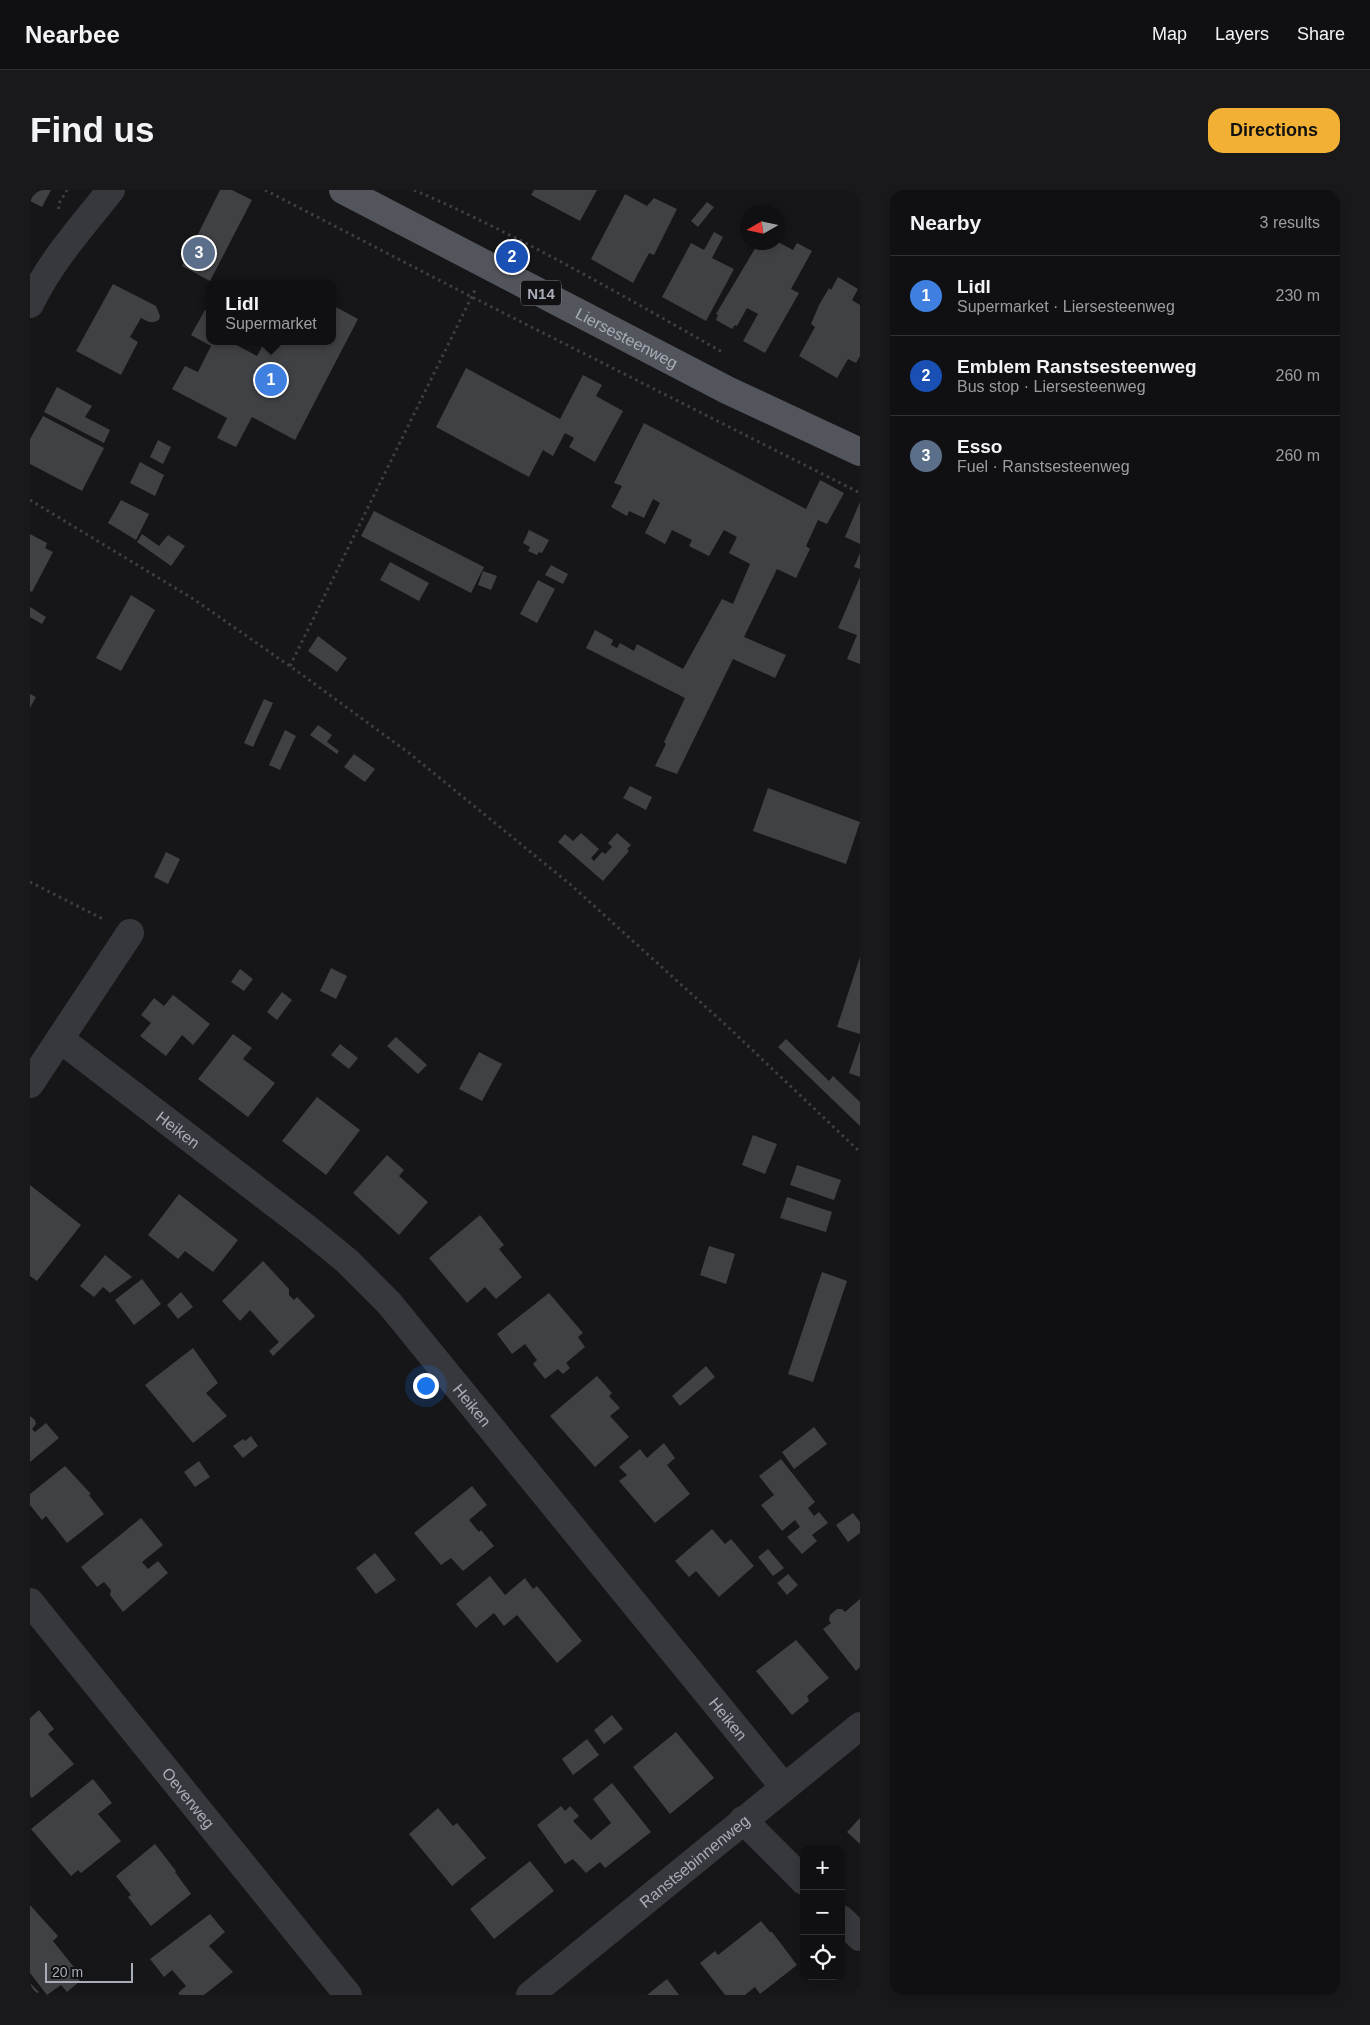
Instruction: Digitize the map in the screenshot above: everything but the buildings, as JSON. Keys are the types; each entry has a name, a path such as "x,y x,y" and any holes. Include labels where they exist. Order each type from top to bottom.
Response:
{"main road":[{"name":"Liersesteenweg","path":"343,190 727,390 860,452"}],"street":[{"path":"30,304 38,287 68,243 111,190"},
{"path":"30,1084 130,933"},
{"name":"Heiken","path":"60,1039 308,1229 347,1261 389,1304 784,1787"},
{"name":"Oeverweg","path":"30,1602 348,1995"},
{"name":"Ranstsebinnenweg","path":"530,1995 860,1726"},
{"path":"743,1820 800,1877"},
{"path":"845,1923 860,1937"}],"path":[{"path":"265,190 471,297 860,493"},
{"path":"414,190 460,210 626,298 730,357"},
{"path":"290,666 486,264"},
{"path":"30,500 195,600 290,666 409,753 571,885 728,1027 860,1152"},
{"path":"30,882 130,933"}],"place":[{"name":"Esso","path":"199,253"},
{"name":"Emblem Ranstsesteenweg","path":"512,257"},
{"name":"Lidl","path":"271,380"}]}
